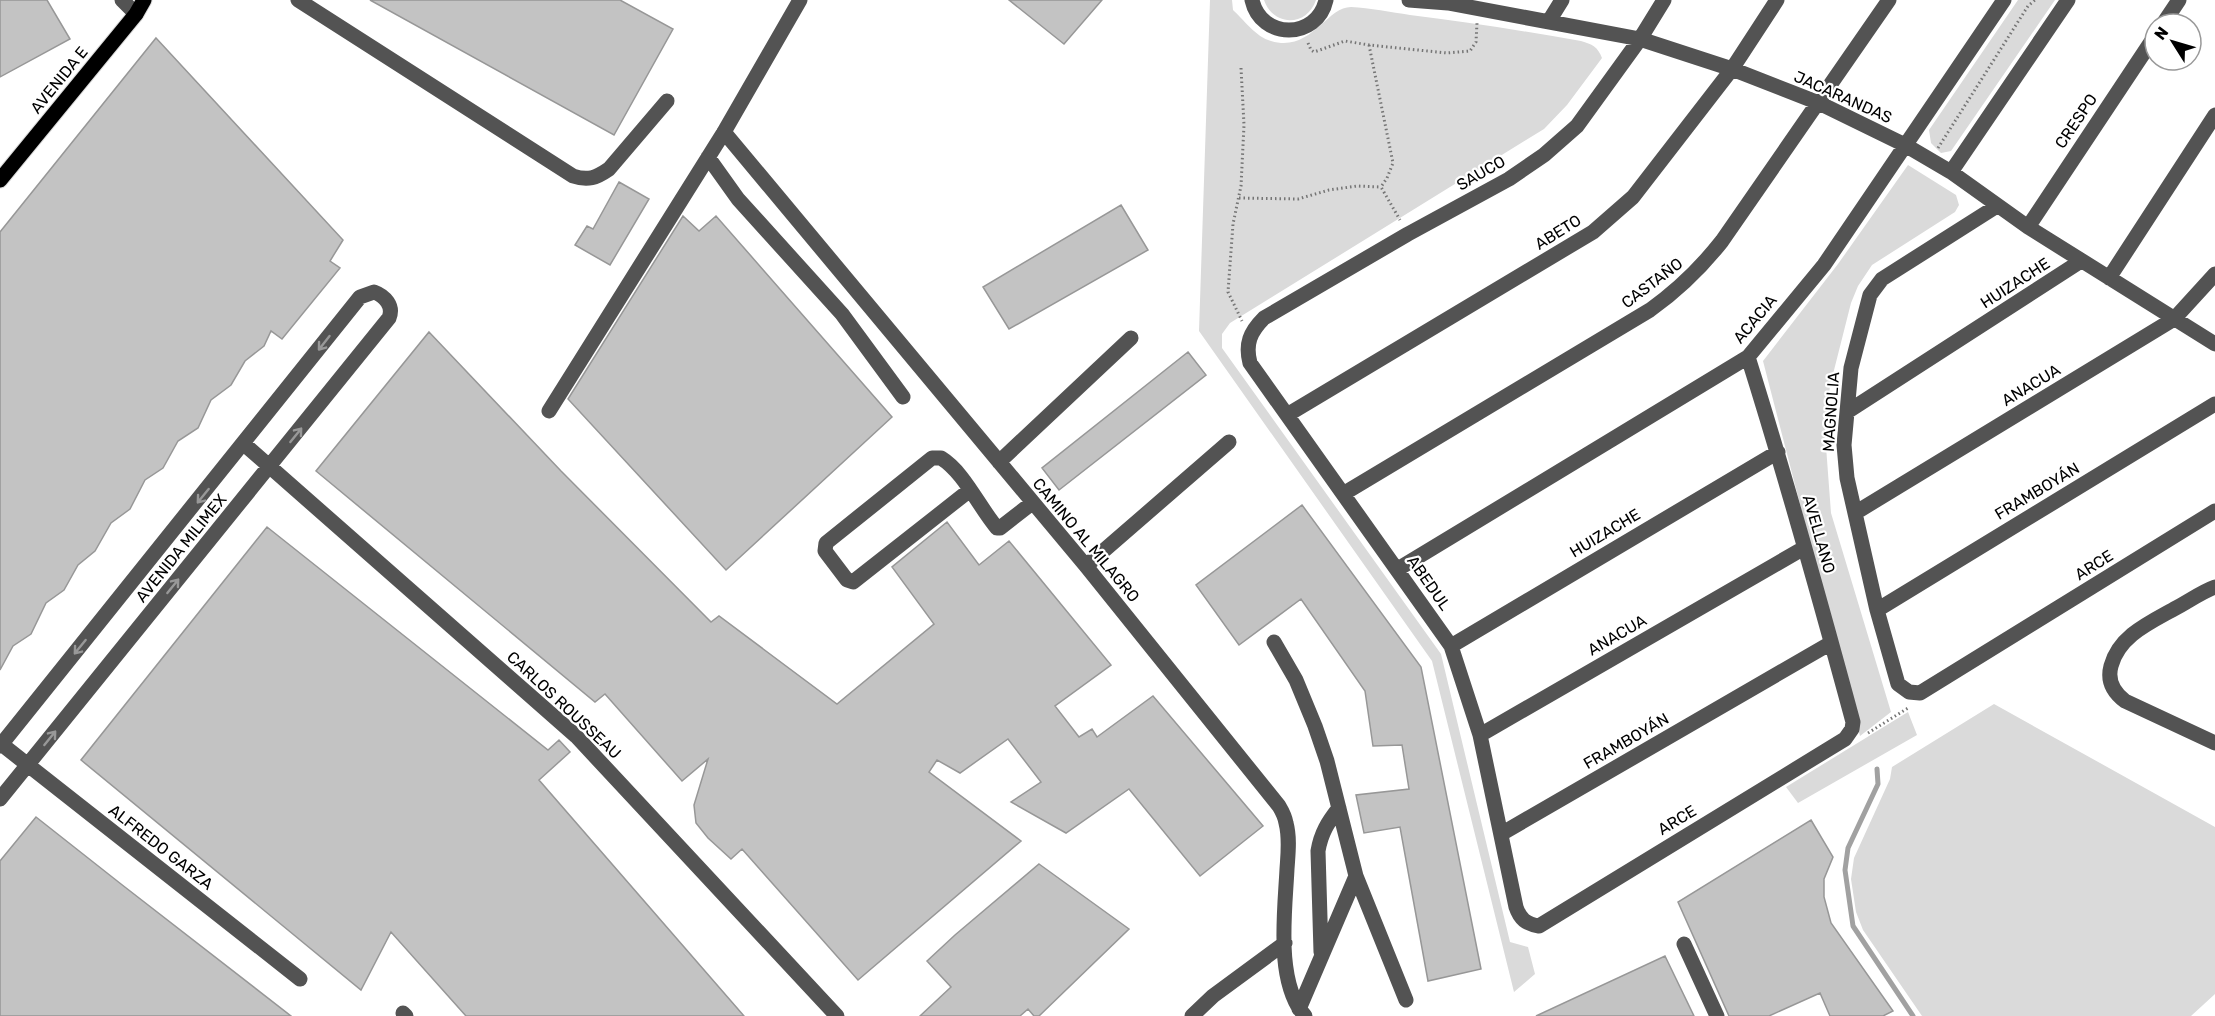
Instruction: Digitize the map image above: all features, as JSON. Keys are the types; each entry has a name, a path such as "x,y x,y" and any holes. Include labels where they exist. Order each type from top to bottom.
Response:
{"main road":[{"name":"AVENIDA E","path":"0,180 136,14 144,0"}],"street":[{"path":"123,0 136,14"},
{"path":"298,0 573,176 585,180 598,177 609,169 668,101"},
{"path":"549,411 724,132 800,0"},
{"path":"1252,0 1261,19 1274,28 1289,31 1302,29 1316,19 1326,0"},
{"name":"JACARANDAS","path":"1409,0 1449,2 1477,10 1640,39 1732,69 1819,103 1905,145 1951,172 2028,227 2215,344"},
{"path":"1549,21 1562,0"},
{"name":"SAUCO","path":"1249,336 1264,318 1408,234 1509,179 1544,156 1577,126 1640,39 1664,0"},
{"name":"ABETO","path":"1287,415 1593,232 1633,196 1732,69 1776,0"},
{"name":"CASTAÑO","path":"1343,494 1650,310 1676,291 1700,268 1722,241 1888,0"},
{"name":"ACACIA","path":"1398,569 1748,357 1824,265 2004,0"},
{"path":"1951,172 2068,0"},
{"name":"CRESPO","path":"2028,227 2143,54"},
{"path":"2109,278 2215,116"},
{"name":"CAMINO AL MILAGRO","path":"724,132 1086,566 1279,806 1286,821 1289,839 1285,943 1288,985 1302,1012"},
{"path":"708,158 738,199 842,314 903,397"},
{"name":"MAGNOLIA","path":"1920,693 1909,692 1898,684 1877,610 1846,478 1844,445 1851,368 1870,295 1875,286 1892,271 1997,206"},
{"name":"HUIZACHE","path":"1847,412 2081,261"},
{"name":"ANACUA","path":"1855,513 2174,319 2215,274"},
{"name":"AVENIDA MILIMEX","path":"0,799 389,318 390,305 381,295 374,292 360,297 1,744"},
{"name":"ABEDUL","path":"1249,336 1247,352 1250,363 1451,646 1480,735 1516,907"},
{"path":"999,462 1131,338"},
{"name":"AVELLANO","path":"1748,357 1778,452 1853,722 1852,729 1845,739"},
{"name":"FRAMBOYÁN","path":"1877,610 2215,404"},
{"path":"1086,566 1229,442"},
{"name":"CARLOS ROUSSEAU","path":"244,444 576,736 837,1016"},
{"name":"HUIZACHE","path":"1451,646 1778,452"},
{"path":"970,490 853,582 847,580 825,551 826,543 932,458 941,458 946,461 970,490 999,528 1032,503"},
{"name":"ARCE","path":"1920,693 2215,511"},
{"name":"ANACUA","path":"1480,735 1804,548"},
{"path":"2215,587 2143,627 2125,641 2114,656 2109,671 2110,685 2125,701 2215,743"},
{"path":"1274,642 1296,680 1315,726 1327,761 1356,876 1406,1000"},
{"name":"FRAMBOYÁN","path":"1502,834 1831,643"},
{"name":"ARCE","path":"1516,907 1523,920 1531,925 1539,926 1845,739"},
{"name":"ALFREDO GARZA","path":"1,744 300,979"},
{"path":"1321,958 1318,851 1326,825 1339,808"},
{"path":"1302,1012 1321,958 1356,876"},
{"path":"1192,1016 1213,996 1285,943"},
{"path":"1684,944 1717,1016"}],"path":[{"path":"1931,160 2028,6 2035,0"},
{"path":"1302,29 1314,52 1345,41 1448,53 1470,51 1476,42 1477,10"},
{"path":"1369,45 1393,164 1381,188"},
{"path":"1241,68 1244,125 1239,198 1233,224 1228,292 1249,336"},
{"path":"1239,198 1298,199 1329,190 1357,186 1381,188"},
{"path":"1381,188 1408,234"},
{"path":"1845,739 1856,741 1907,709 1920,693"}],"shaded area":[{"path":"1210,0 1232,0 1233,10 1255,32 1271,41 1285,43 1297,41 1307,36 1334,14 1351,7 1581,41 1594,46 1602,58 1567,105 1544,129 1230,323 1222,334 1222,348 1441,654 1510,942 1528,947 1535,974 1514,992 1432,661 1199,331"},
{"path":"1264,0 1316,0 1312,9 1305,15 1290,20 1275,15 1268,9"},
{"path":"2018,0 2055,0 1951,151 1941,153 1931,143 1929,130"},
{"path":"1908,165 1956,195 1959,205 1955,212 1872,265 1858,286 1851,303 1830,386 1825,433 1831,513 1891,712 1860,736 1763,361 1838,264"},
{"path":"1994,704 2215,827 2215,994 2191,1016 1922,1016 1863,930 1856,912 1851,879 1854,858 1890,779 1892,767"},
{"path":"1908,712 1917,735 1798,803 1786,787"}],"building":[{"path":"0,0 47,0 70,39 0,77"},
{"path":"370,0 620,0 673,29 614,135"},
{"path":"1009,0 1102,0 1064,44"},
{"path":"156,38 343,240 330,261 340,268 282,339 271,331 264,346 245,361 231,385 211,400 198,428 178,441 163,468 145,480 130,509 111,523 95,551 78,565 64,590 46,603 31,634 13,646 0,670 0,232"},
{"path":"619,182 649,199 610,265 575,245 587,226 593,229"},
{"path":"1121,205 1148,250 1009,329 983,287"},
{"path":"683,216 699,231 716,216 892,417 726,570 568,399"},
{"path":"429,332 561,471 711,622 719,616 837,704 934,624 892,567 947,522 979,565 1009,541 1111,665 1055,706 1079,737 1092,729 1097,737 1153,696 1263,826 1200,876 1129,789 1066,833 1011,802 1041,782 1008,739 960,773 937,760 929,772 1021,841 858,980 742,849 731,859 708,838 696,823 694,805 708,759 682,781 605,694 595,702 316,471"},
{"path":"1188,352 1206,375 1059,490 1042,468"},
{"path":"1302,505 1421,667 1481,969 1428,981 1400,827 1364,833 1356,795 1409,789 1402,745 1373,746 1365,691 1301,599 1239,645 1196,585"},
{"path":"267,527 548,750 559,740 570,752 539,780 744,1016 466,1016 391,932 361,990 81,760"},
{"path":"36,817 291,1016 0,1016 0,861"},
{"path":"1811,820 1833,857 1824,879 1824,897 1831,923 1893,1011 1883,1016 1830,1016 1820,993 1769,1016 1729,1016 1678,902"},
{"path":"1039,864 1129,929 1039,1016 1034,1016 1028,1009 1020,1016 920,1016 951,987 927,961"},
{"path":"1665,956 1694,1016 1536,1016"}],"waterway":[{"path":"1877,769 1878,784 1848,848 1845,870 1853,926 1913,1016"}]}
